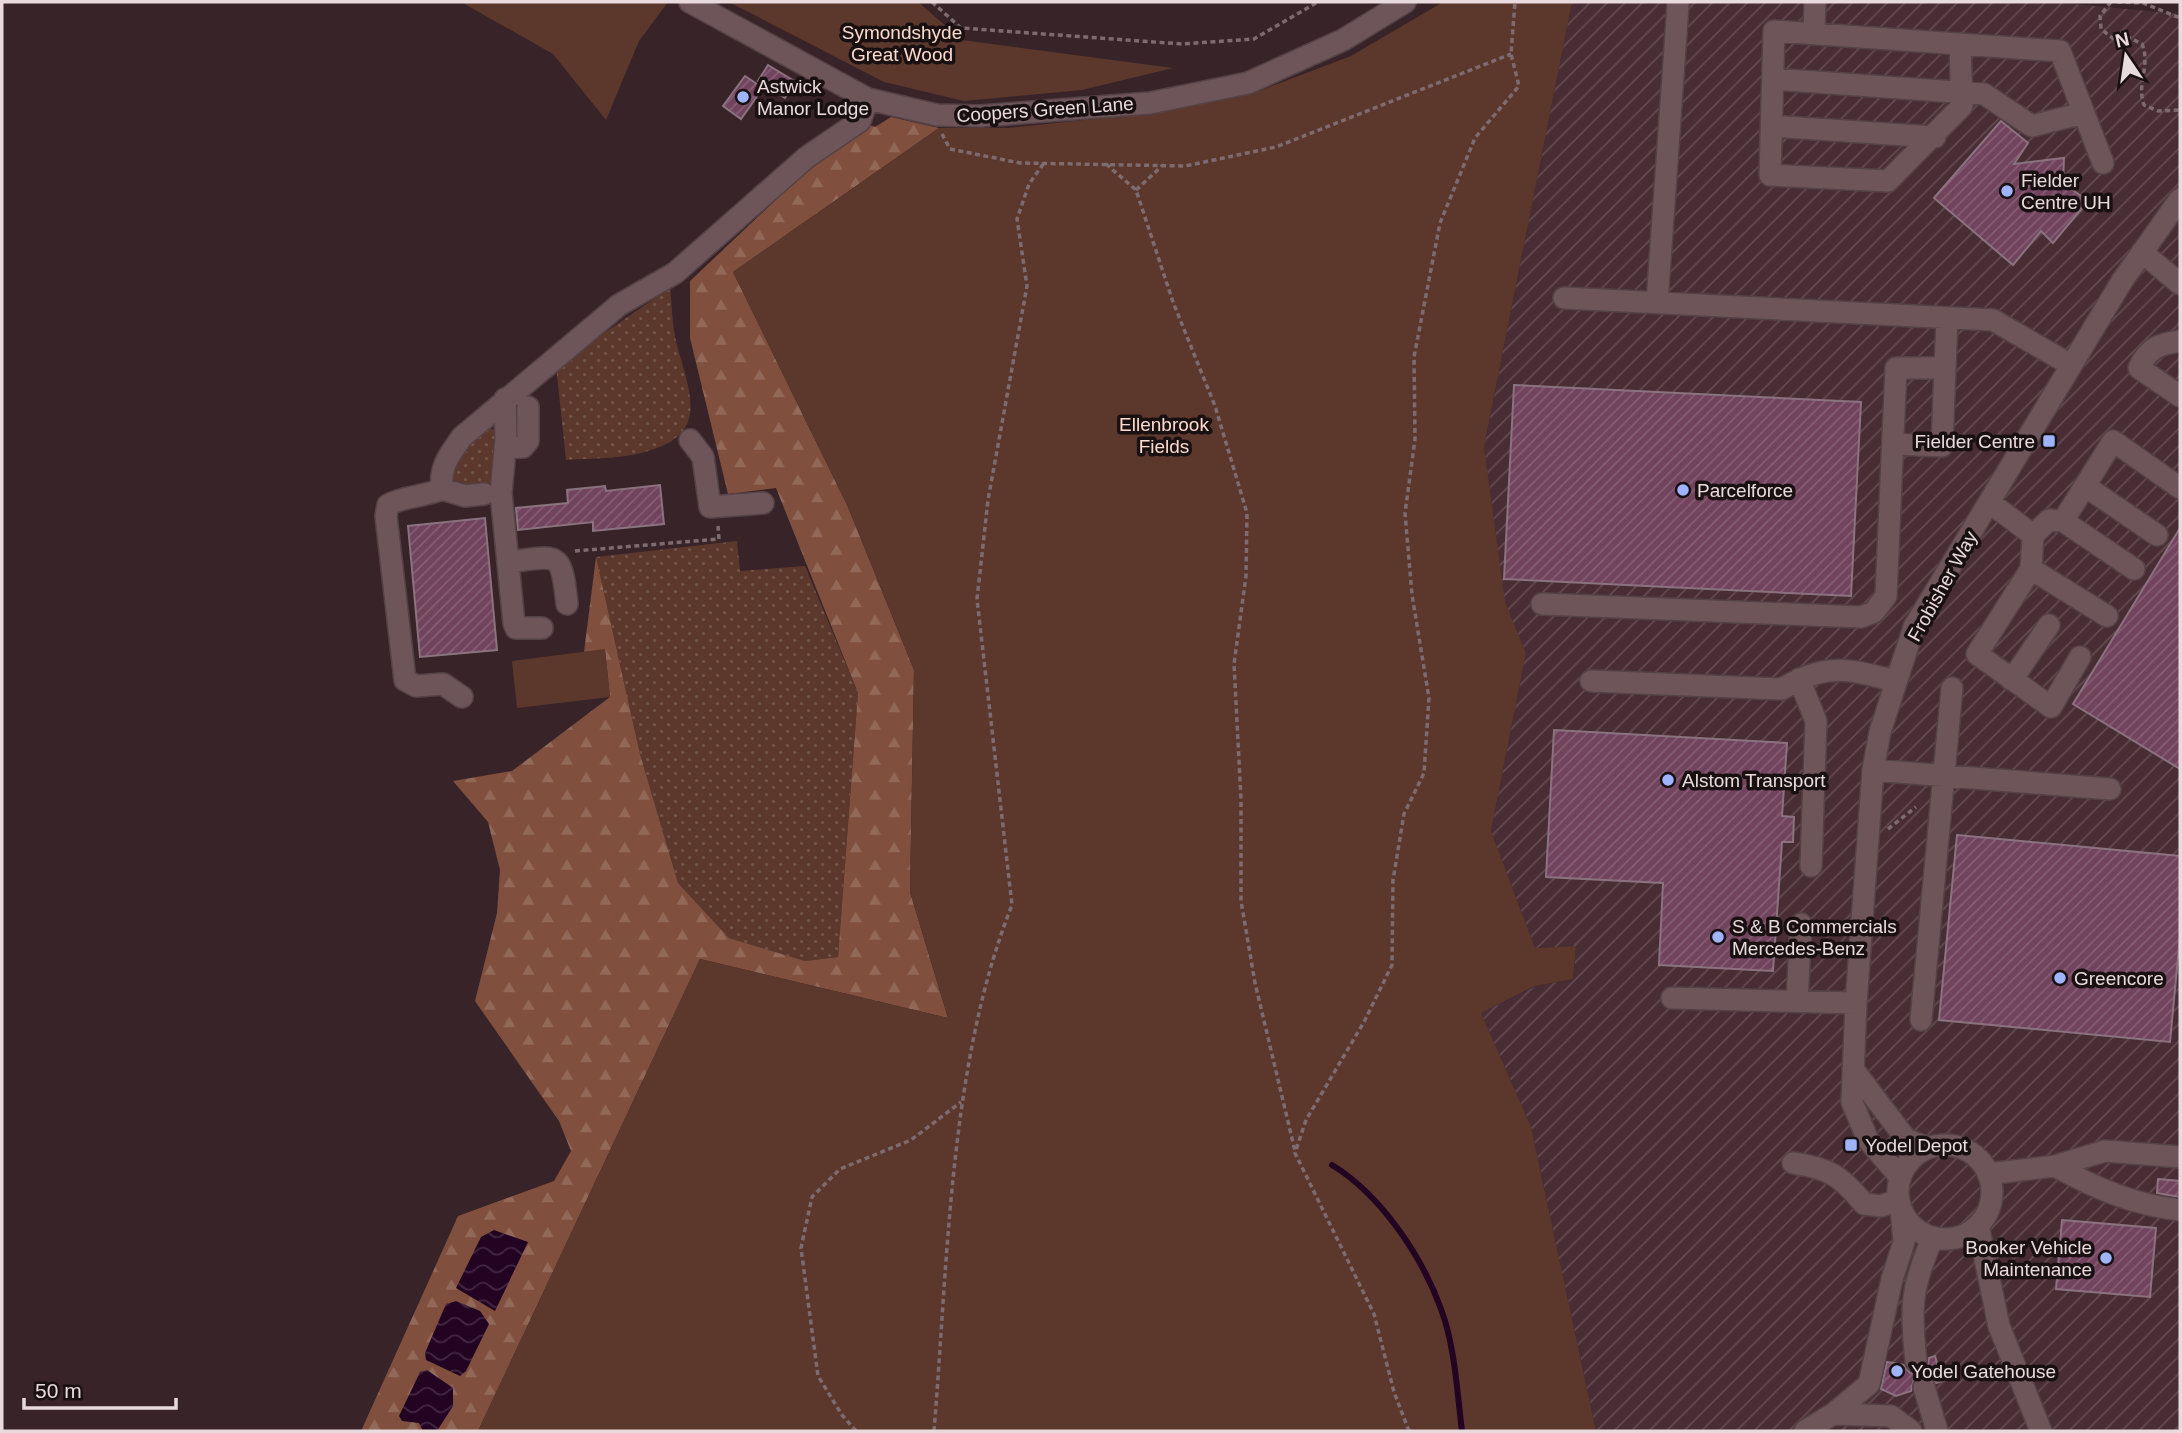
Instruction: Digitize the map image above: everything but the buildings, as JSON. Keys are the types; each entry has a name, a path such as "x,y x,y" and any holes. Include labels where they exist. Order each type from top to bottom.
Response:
{"street":[{"name":"Coopers Green Lane","path":"690,2 868,99 937,115 993,115 1150,103 1248,83 1343,40 1405,2"},
{"path":"1814,33 1815,2"},
{"path":"1657,303 1678,5"},
{"path":"1960,44 1962,106 1935,137 1888,181 1770,175 1774,31 1814,33 2060,51 2103,163"},
{"path":"1773,79 1961,90 1984,94 2032,126 2083,113"},
{"path":"442,489 440,476 444,462 462,437 619,305 675,273 807,157 860,121 868,99"},
{"path":"1772,125 1935,137"},
{"name":"Frobisher Way","path":"1900,1177 1868,1140 1852,1102 1856,1003 1873,770 1880,732 1914,627 2071,365 2142,252 2180,198"},
{"path":"2142,252 2180,284"},
{"path":"1564,298 1993,320 2071,365"},
{"path":"1893,444 1942,446 1947,318"},
{"path":"2180,341 2158,344 2144,357 2138,368 2180,396"},
{"path":"1542,604 1860,617 1874,612 1886,596 1896,368 1945,368"},
{"path":"505,399 501,493 516,628 542,628"},
{"path":"505,448 523,447 528,441 528,407"},
{"path":"690,440 703,457 710,507 716,509 763,503"},
{"path":"2063,521 2113,441 2180,488"},
{"path":"2085,486 2157,535"},
{"path":"462,697 443,684 416,686 405,680 387,529 388,505 396,500 424,497 442,489 465,496 484,494"},
{"path":"1989,502 2033,534"},
{"path":"2080,657 2051,707 1977,654 2031,569 2033,534 2049,520 2063,521 2134,569"},
{"path":"508,562 550,557 559,561 563,569 567,604"},
{"path":"2031,569 2107,616"},
{"path":"2012,680 2049,625"},
{"path":"1591,681 1782,689 1799,679 1838,668 1895,681"},
{"path":"1799,679 1816,721 1811,866"},
{"path":"1921,1020 1952,688"},
{"path":"1873,770 2110,789"},
{"path":"1797,1001 1801,924"},
{"path":"1672,998 1856,1003"},
{"path":"1853,1069 1906,1139 1928,1148"},
{"path":"1805,1431 1869,1384 1892,1279 1904,1242 1899,1204 1900,1177 1911,1159 1928,1148 1944,1145 1960,1147 1986,1165 1992,1199 1978,1225 1957,1236 1933,1237 1918,1230 1899,1204"},
{"path":"1988,1174 2056,1166 2105,1150 2180,1157"},
{"path":"1793,1163 1819,1167 1845,1181 1864,1204 1899,1204"},
{"path":"2056,1166 2101,1191 2159,1208 2180,1210"},
{"path":"1978,1225 1999,1326 2041,1431"},
{"path":"1916,1362 1911,1310 1920,1267 1933,1237"},
{"path":"1924,1387 1937,1431"},
{"path":"1833,1413 1891,1416 1911,1431"}],"path":[{"path":"932,2 961,28 1182,44 1254,39 1318,2"},
{"path":"1295,1153 1306,1120 1364,1022 1392,965 1393,880 1404,814 1424,774 1429,698 1412,595 1405,513 1415,439 1414,357 1440,222 1475,138 1519,86 1511,54 1515,2"},
{"path":"2111,2 2101,16 2101,29 2115,40 2130,38 2142,44 2147,57 2140,95 2144,105 2158,111 2180,110"},
{"path":"2117,2 2143,3 2180,18"},
{"path":"937,115 939,128 950,149 1020,163 1185,166 1276,147 1511,54"},
{"path":"934,1431 961,1101 997,942 1012,905 977,599 988,500 1027,286 1017,219 1029,184 1044,163"},
{"path":"1106,164 1136,191 1173,302 1215,406 1247,513 1246,576 1234,664 1241,799 1241,901 1255,983 1295,1153 1374,1314 1394,1392 1409,1431"},
{"path":"1136,191 1164,164"},
{"path":"559,561 571,551 719,539 716,509"},
{"path":"856,1431 818,1376 801,1248 812,1197 840,1169 911,1140 961,1101"}],"shaded area":[{"path":"1572,2 2053,2 2180,14 2180,1431 1596,1431 1531,1127 1481,1013 1536,986 1573,979 1576,946 1535,948 1491,831 1526,653 1504,600 1484,447"}],"green space":[{"path":"461,2 668,2 639,41 606,120 553,54"},
{"name":"Symondshyde Great Wood","path":"729,2 918,2 962,40 1173,68 1082,90 964,101 884,82"},
{"name":"Ellenbrook Fields","path":"1443,2 1572,2 1484,447 1505,602 1526,653 1491,831 1535,948 1576,946 1573,979 1535,986 1481,1013 1531,1127 1596,1431 478,1431 700,959 948,1018 910,892 914,670 848,507 733,272 939,128 1008,128 1131,115 1251,94 1351,56"},
{"path":"891,117 939,128 733,272 848,507 914,670 910,892 948,1018 700,959 478,1431 361,1431 458,1216 554,1181 571,1151 559,1121 475,1001 497,913 500,870 488,822 453,781 512,771 610,697 605,650 584,652 596,557 640,754 678,883 729,938 805,961 838,957 858,693 776,488 728,494 690,338 690,281 817,161 867,124 875,127"},
{"path":"670,288 675,335 689,393 688,422 680,434 666,444 645,452 566,460 556,366"},
{"path":"489,427 498,433 495,486 473,486 451,479 455,464 464,449"},
{"path":"737,541 740,571 805,566 858,693 838,957 805,961 729,938 678,883 640,754 596,557"},
{"path":"605,649 610,697 517,708 512,661"}],"water":[{"path":"494,1230 528,1242 495,1311 456,1288 481,1237"},
{"path":"456,1301 480,1311 489,1324 466,1371 460,1376 426,1360 425,1353 446,1304"},
{"path":"427,1370 453,1388 453,1406 437,1431 423,1431 419,1423 402,1421 399,1416 420,1372"}],"waterway":[{"path":"1332,1165 1350,1177 1383,1209 1423,1268 1446,1323 1455,1369 1462,1431"}],"place":[{"name":"Astwick Manor Lodge","path":"743,97"},
{"name":"Fielder Centre UH","path":"2007,191"},
{"name":"Fielder Centre","path":"2049,441"},
{"name":"Parcelforce","path":"1683,490"},
{"name":"Alstom Transport","path":"1668,780"},
{"name":"S & B Commercials Mercedes-Benz","path":"1718,937"},
{"name":"Greencore","path":"2060,978"},
{"name":"Yodel Depot","path":"1851,1145"},
{"name":"Booker Vehicle Maintenance","path":"2106,1258"},
{"name":"Yodel Gatehouse","path":"1897,1371"}]}
